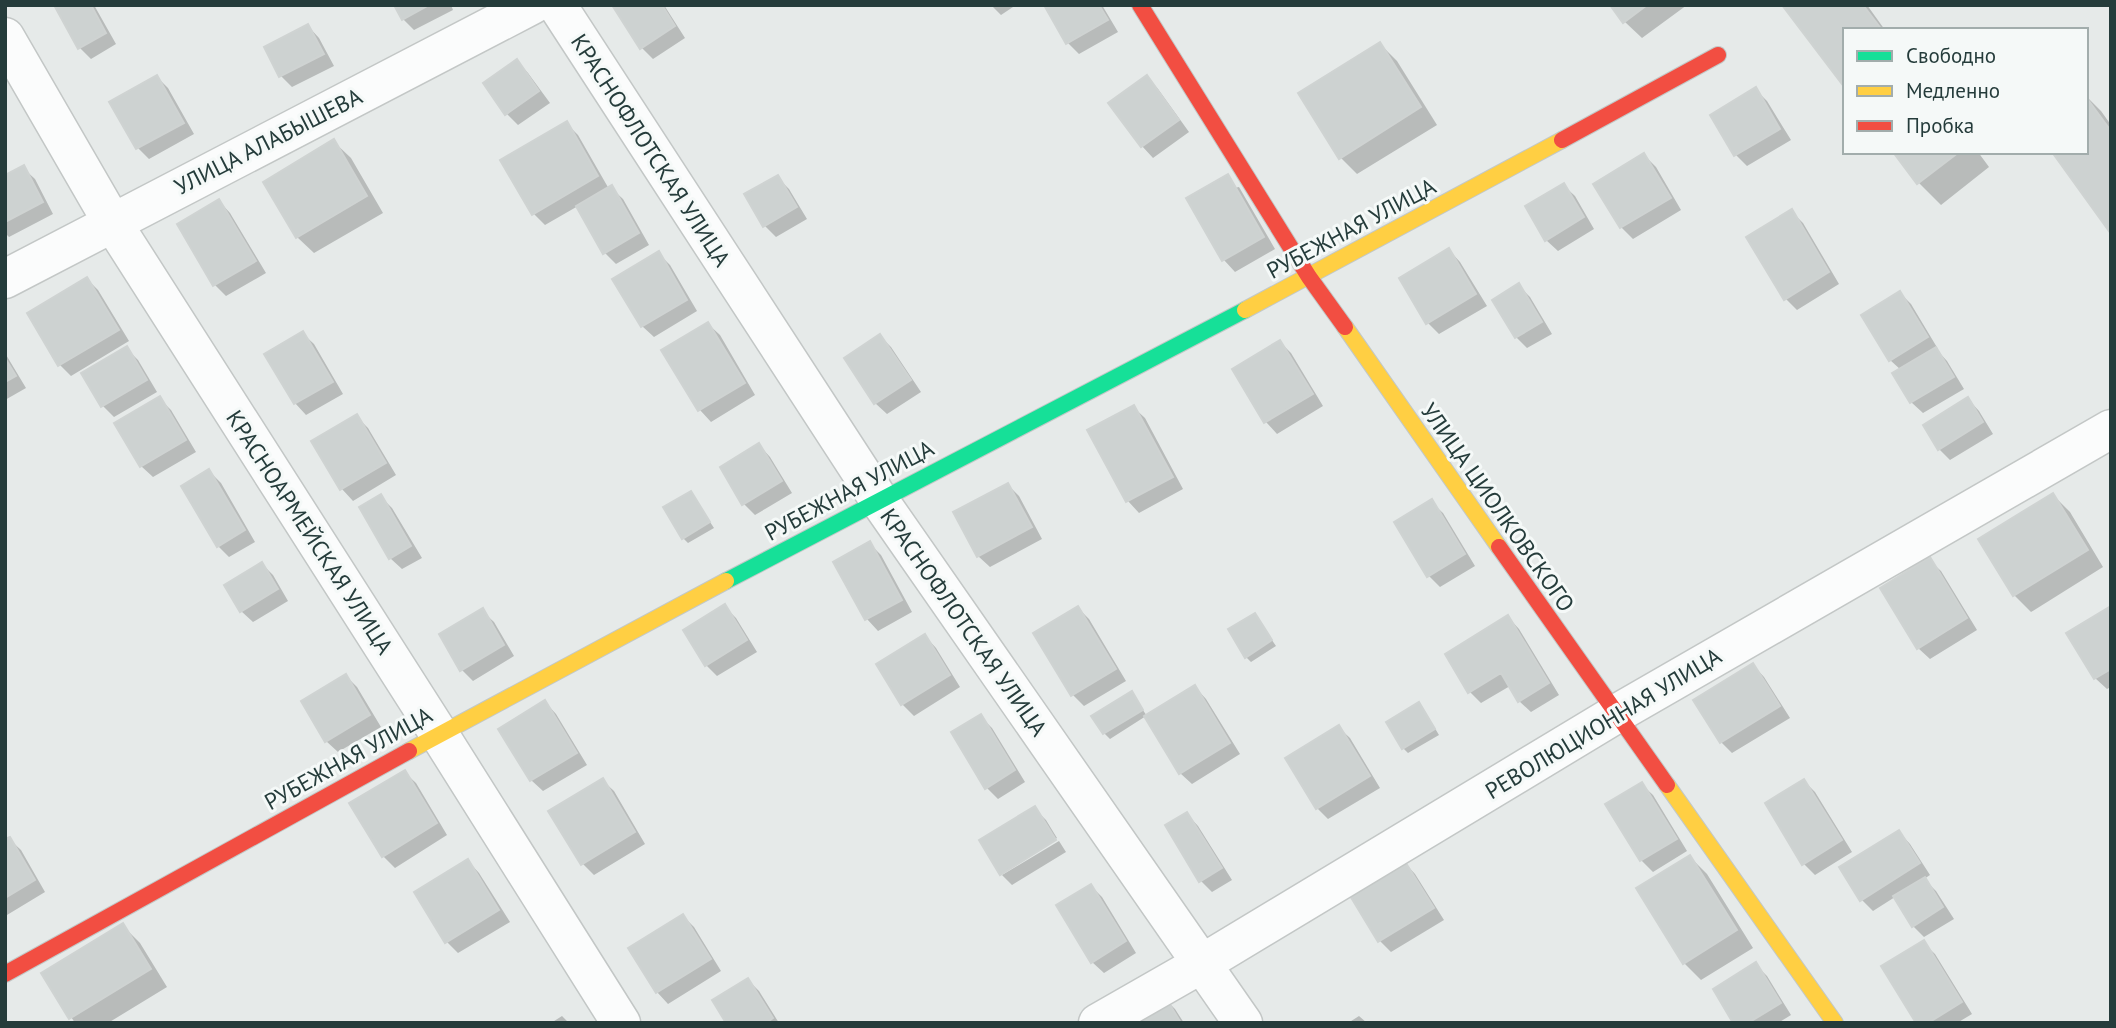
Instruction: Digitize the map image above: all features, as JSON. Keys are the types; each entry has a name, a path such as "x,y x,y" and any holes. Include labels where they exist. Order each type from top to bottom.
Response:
{"street":[{"name":"УЛИЦА АЛАБЫШЕВА","path":"5,279 532,5"},
{"name":"КРАСНОФЛОТСКАЯ УЛИЦА","path":"557,5 879,500 1243,1023"},
{"name":"УЛИЦА ЦИОЛКОВСКОГО","path":"1140,5 1309,277 1835,1023"},
{"name":"КРАСНОАРМЕЙСКАЯ УЛИЦА","path":"5,37 112,222 621,1023"},
{"name":"РУБЕЖНАЯ УЛИЦА","path":"5,974 439,734 879,500 1309,277 1718,55"},
{"name":"РЕВОЛЮЦИОННАЯ УЛИЦА","path":"1098,1023 1203,963 1616,714 2111,429"}],"building":[{"path":"54,5 91,5 106,33 78,49"},
{"path":"394,5 429,5 402,20"},
{"path":"612,5 662,5 675,26 640,49"},
{"path":"1044,5 1099,5 1108,20 1066,44"},
{"path":"1610,5 1647,5 1623,23"},
{"path":"1782,5 1863,5 1880,28 1843,28 1843,85"},
{"path":"308,24 324,54 279,77 264,47"},
{"path":"1380,42 1421,107 1339,159 1298,93"},
{"path":"517,59 539,91 505,115 483,83"},
{"path":"157,75 184,123 136,149 109,102"},
{"path":"1147,75 1179,120 1141,147 1108,103"},
{"path":"1756,87 1780,129 1734,156 1710,115"},
{"path":"2088,100 2111,131 2111,234 2053,154 2088,154"},
{"path":"567,121 598,176 532,215 500,160"},
{"path":"334,139 367,196 296,238 263,182"},
{"path":"1644,153 1671,198 1620,228 1593,184"},
{"path":"1894,154 1956,154 1917,184"},
{"path":"24,165 43,202 5,222 5,175"},
{"path":"1228,174 1264,237 1222,261 1186,198"},
{"path":"778,175 797,207 763,227 744,194"},
{"path":"1564,183 1584,217 1545,241 1525,206"},
{"path":"612,185 639,233 603,254 576,206"},
{"path":"219,199 256,261 213,286 177,224"},
{"path":"1792,209 1829,272 1784,300 1746,237"},
{"path":"1449,248 1476,294 1426,324 1399,278"},
{"path":"659,251 687,300 641,327 612,279"},
{"path":"87,277 119,330 58,366 27,313"},
{"path":"1519,283 1542,322 1515,338 1492,300"},
{"path":"1900,291 1928,337 1889,361 1861,315"},
{"path":"708,322 745,383 698,411 661,350"},
{"path":"303,331 333,382 294,404 264,354"},
{"path":"880,334 911,380 874,404 844,358"},
{"path":"1280,340 1313,394 1264,423 1232,369"},
{"path":"127,346 147,380 101,407 81,373"},
{"path":"1936,347 1954,377 1910,403 1892,373"},
{"path":"5,358 16,376 5,382"},
{"path":"160,396 186,440 140,467 114,423"},
{"path":"1968,397 1983,422 1938,450 1923,425"},
{"path":"1134,405 1173,477 1126,502 1087,430"},
{"path":"357,414 386,463 340,490 311,441"},
{"path":"759,443 782,481 742,505 720,467"},
{"path":"209,469 245,530 217,547 181,486"},
{"path":"1008,483 1032,527 977,557 953,512"},
{"path":"691,491 710,522 682,539 663,507"},
{"path":"2053,493 2088,550 2013,596 1978,539"},
{"path":"381,494 411,546 389,559 359,507"},
{"path":"1432,499 1465,554 1427,577 1394,522"},
{"path":"870,541 902,600 865,620 833,562"},
{"path":"1930,557 1967,618 1917,649 1880,588"},
{"path":"262,562 278,589 240,612 224,585"},
{"path":"725,604 747,640 705,666 683,630"},
{"path":"1078,606 1116,669 1071,696 1033,633"},
{"path":"2111,606 2111,669 2094,679 2066,633"},
{"path":"483,608 504,645 460,671 439,634"},
{"path":"1255,613 1272,640 1245,658 1228,629"},
{"path":"1508,615 1549,683 1518,702 1501,673 1468,693 1445,654"},
{"path":"925,634 950,675 901,705 876,664"},
{"path":"1753,663 1780,706 1720,743 1693,700"},
{"path":"346,674 370,715 325,742 301,701"},
{"path":"1195,685 1230,743 1179,774 1144,716"},
{"path":"1132,691 1143,710 1103,734 1091,716"},
{"path":"545,700 577,753 530,781 498,729"},
{"path":"1419,702 1435,729 1402,749 1386,722"},
{"path":"981,714 1015,770 985,789 951,732"},
{"path":"1339,725 1370,776 1316,809 1285,758"},
{"path":"405,770 437,823 382,857 349,803"},
{"path":"603,778 635,832 581,865 548,811"},
{"path":"1804,779 1842,840 1802,865 1765,803"},
{"path":"1642,782 1677,839 1640,861 1605,804"},
{"path":"1035,806 1056,840 1000,875 979,840"},
{"path":"1187,812 1222,868 1199,882 1165,825"},
{"path":"1899,830 1920,863 1860,901 1839,867"},
{"path":"10,837 35,880 5,898 5,839"},
{"path":"1690,855 1737,930 1683,964 1636,888"},
{"path":"468,859 499,910 445,943 414,892"},
{"path":"1404,860 1434,908 1378,942 1349,894"},
{"path":"1925,877 1943,907 1912,927 1893,896"},
{"path":"1091,884 1126,941 1091,963 1056,905"},
{"path":"683,914 711,959 656,993 628,948"},
{"path":"123,923 151,969 69,1019 41,973"},
{"path":"1924,940 1962,1002 1928,1023 1916,1023 1881,966"},
{"path":"1756,962 1781,1003 1748,1023 1733,1023 1713,989"},
{"path":"748,978 773,1018 766,1023 726,1023 712,1000"},
{"path":"1164,995 1181,1023 1122,1023"}],"traffic: fast":[{"path":"726,581 1245,310"}],"traffic: slow":[{"path":"1245,310 1562,140"},
{"path":"1345,327 1499,547"},
{"path":"409,751 726,581"},
{"path":"1667,785 1835,1023"}],"traffic: jam":[{"path":"1140,5 1309,277 1345,327"},
{"path":"1562,140 1718,55"},
{"path":"1499,547 1667,785"},
{"path":"5,974 409,751"}]}
